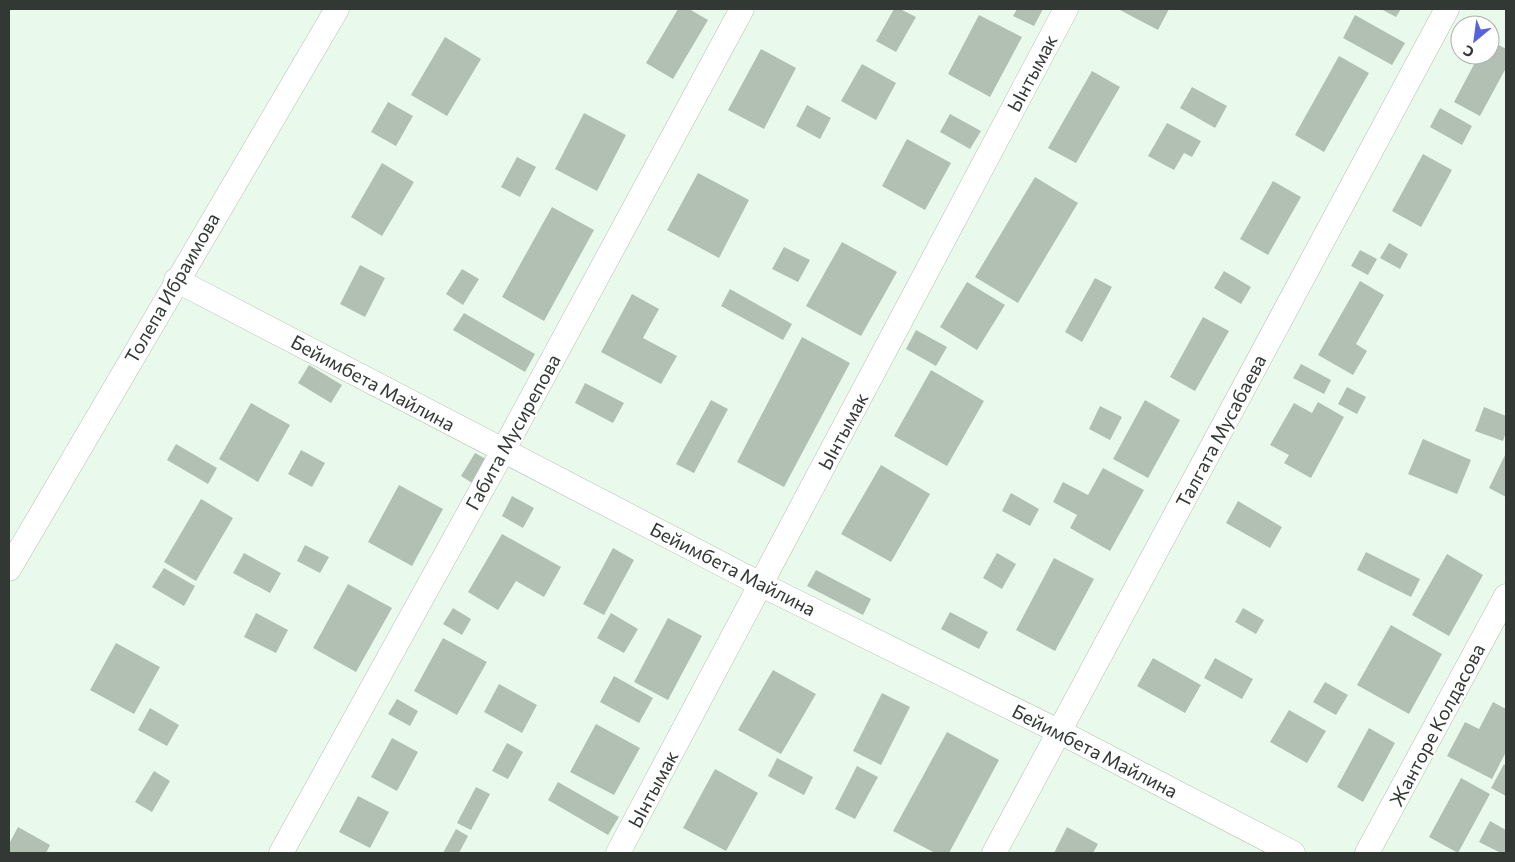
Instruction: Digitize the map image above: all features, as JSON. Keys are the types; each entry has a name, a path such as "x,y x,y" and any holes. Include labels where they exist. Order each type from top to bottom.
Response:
{"street":[{"name":"Толепа Ибраимова","path":"9,568 336,9"},
{"name":"Габита Мусирепова","path":"281,853 503,451 742,9"},
{"name":"Ынтымак","path":"618,853 762,585 1066,9"},
{"name":"Талгата Мусабаева","path":"994,853 1447,9"},
{"name":"Бейимбета Майлина","path":"176,280 762,585 1060,732 1293,853"},
{"name":"Жанторе Колдасова","path":"1367,853 1506,596"}],"building":[{"path":"678,9 689,9 708,20 673,79 646,63"},
{"path":"894,9 900,9 916,17 896,52 876,41"},
{"path":"1017,9 1043,9 1034,26 1013,16"},
{"path":"1118,9 1169,9 1158,30"},
{"path":"1381,9 1401,9 1396,17"},
{"path":"979,15 1022,37 990,97 948,74"},
{"path":"1355,15 1405,43 1392,65 1343,38"},
{"path":"445,37 481,59 447,116 411,95"},
{"path":"1500,46 1506,49 1506,68 1480,116 1454,102 1474,65 1500,65"},
{"path":"761,49 796,68 764,129 728,110"},
{"path":"1339,56 1369,73 1324,152 1295,135"},
{"path":"862,64 896,83 876,120 841,101"},
{"path":"1092,71 1120,87 1076,163 1048,148"},
{"path":"1192,87 1227,106 1215,128 1180,108"},
{"path":"388,102 413,116 396,146 371,132"},
{"path":"807,105 831,118 820,139 796,126"},
{"path":"1440,108 1472,126 1462,145 1430,127"},
{"path":"584,113 626,135 597,191 555,169"},
{"path":"950,114 981,131 970,149 940,132"},
{"path":"1167,123 1201,141 1192,157 1184,153 1174,170 1148,156"},
{"path":"907,139 951,163 925,210 882,186"},
{"path":"1423,154 1452,170 1421,227 1392,211"},
{"path":"517,157 536,167 520,197 501,187"},
{"path":"382,163 414,182 382,236 351,217"},
{"path":"698,173 749,200 719,258 667,230"},
{"path":"1035,177 1078,203 1018,303 975,277"},
{"path":"1273,181 1301,197 1268,255 1240,239"},
{"path":"552,207 594,230 544,321 502,297"},
{"path":"842,242 897,272 861,336 806,306"},
{"path":"1389,243 1408,254 1400,269 1380,258"},
{"path":"784,247 810,260 798,282 772,269"},
{"path":"1360,250 1377,259 1368,275 1351,266"},
{"path":"360,265 385,278 365,317 340,304"},
{"path":"462,269 479,279 463,305 446,294"},
{"path":"1224,271 1251,287 1241,304 1214,288"},
{"path":"1095,278 1112,287 1082,342 1065,332"},
{"path":"1360,281 1384,295 1356,344 1367,351 1353,375 1318,355"},
{"path":"967,282 1005,305 977,350 940,327"},
{"path":"730,289 792,324 783,340 721,306"},
{"path":"632,294 659,309 643,338 677,356 661,384 601,352"},
{"path":"464,313 535,354 525,372 453,330"},
{"path":"1203,317 1229,331 1195,391 1170,377"},
{"path":"916,330 947,347 936,366 906,349"},
{"path":"802,337 850,363 784,487 737,462"},
{"path":"1301,364 1331,380 1324,394 1293,378"},
{"path":"309,365 342,385 331,403 298,383"},
{"path":"931,370 984,401 947,466 894,436"},
{"path":"585,383 624,403 613,423 575,403"},
{"path":"1347,387 1366,397 1357,414 1338,404"},
{"path":"711,400 728,409 694,473 676,464"},
{"path":"1145,400 1180,420 1148,478 1113,459"},
{"path":"1318,402 1344,417 1311,478 1284,463 1289,455 1270,445 1294,403 1312,413"},
{"path":"251,403 290,425 258,482 219,459"},
{"path":"1100,406 1122,417 1110,440 1089,429"},
{"path":"1484,407 1506,416 1506,432 1503,441 1475,431"},
{"path":"1423,439 1471,460 1457,494 1408,474"},
{"path":"176,444 217,468 208,484 167,460"},
{"path":"301,450 325,463 312,487 288,474"},
{"path":"475,453 486,459 472,483 461,476"},
{"path":"1506,453 1506,497 1489,488"},
{"path":"881,465 930,494 891,562 841,534"},
{"path":"1103,468 1144,490 1110,551 1070,528 1077,515 1053,502 1063,482 1088,495"},
{"path":"399,485 443,509 412,566 368,542"},
{"path":"1011,493 1039,509 1030,526 1002,511"},
{"path":"512,496 534,508 523,528 502,516"},
{"path":"201,499 233,518 196,581 164,562"},
{"path":"1238,501 1282,527 1270,548 1226,523"},
{"path":"502,534 561,567 544,597 516,581 498,610 468,592"},
{"path":"305,545 329,557 320,573 297,561"},
{"path":"613,548 634,560 604,615 583,604"},
{"path":"1366,552 1420,579 1411,597 1357,570"},
{"path":"244,553 281,573 270,593 233,573"},
{"path":"997,553 1016,564 1002,589 983,578"},
{"path":"1447,554 1483,575 1449,636 1412,615"},
{"path":"1054,558 1094,579 1055,651 1016,630"},
{"path":"164,568 195,586 184,606 152,587"},
{"path":"816,570 871,599 863,615 807,586"},
{"path":"348,584 392,608 356,672 313,648"},
{"path":"453,608 471,619 462,635 443,624"},
{"path":"1243,608 1264,620 1256,634 1235,622"},
{"path":"950,612 988,632 979,649 941,629"},
{"path":"256,613 288,630 276,653 244,637"},
{"path":"611,613 638,629 624,653 597,638"},
{"path":"668,618 702,636 668,700 634,682"},
{"path":"1391,625 1442,654 1409,714 1357,685"},
{"path":"443,638 487,662 457,715 414,691"},
{"path":"116,643 160,667 134,714 90,690"},
{"path":"1153,658 1201,685 1185,713 1137,686"},
{"path":"1215,658 1253,679 1242,699 1204,678"},
{"path":"773,670 816,694 781,754 738,730"},
{"path":"614,676 653,698 639,723 600,702"},
{"path":"1325,682 1348,695 1336,715 1313,702"},
{"path":"499,684 537,705 522,733 484,712"},
{"path":"882,693 910,707 881,765 853,751"},
{"path":"397,699 418,711 410,726 388,714"},
{"path":"1493,702 1506,709 1506,752 1492,779 1447,756 1465,722 1479,729"},
{"path":"150,708 179,725 167,746 138,730"},
{"path":"1289,710 1326,731 1307,763 1270,742"},
{"path":"596,724 640,748 614,795 570,772"},
{"path":"1369,728 1395,743 1363,802 1337,787"},
{"path":"947,732 999,760 949,853 935,853 893,831"},
{"path":"392,738 418,752 397,791 371,777"},
{"path":"507,743 523,752 508,779 492,771"},
{"path":"777,758 813,777 804,795 768,776"},
{"path":"1504,764 1506,766 1506,796 1491,788"},
{"path":"857,766 878,777 855,819 835,809"},
{"path":"715,769 758,793 726,851 683,828"},
{"path":"154,771 170,781 152,812 135,802"},
{"path":"1461,778 1490,794 1458,853 1429,837"},
{"path":"558,782 619,817 608,835 548,800"},
{"path":"476,787 490,794 471,830 457,823"},
{"path":"358,796 389,812 370,848 339,832"},
{"path":"1490,821 1506,830 1506,853 1501,853 1479,842"},
{"path":"18,827 50,845 46,853 9,853 9,844"},
{"path":"1067,827 1098,844 1093,853 1054,853"},
{"path":"456,829 468,836 459,853 443,853"}]}
